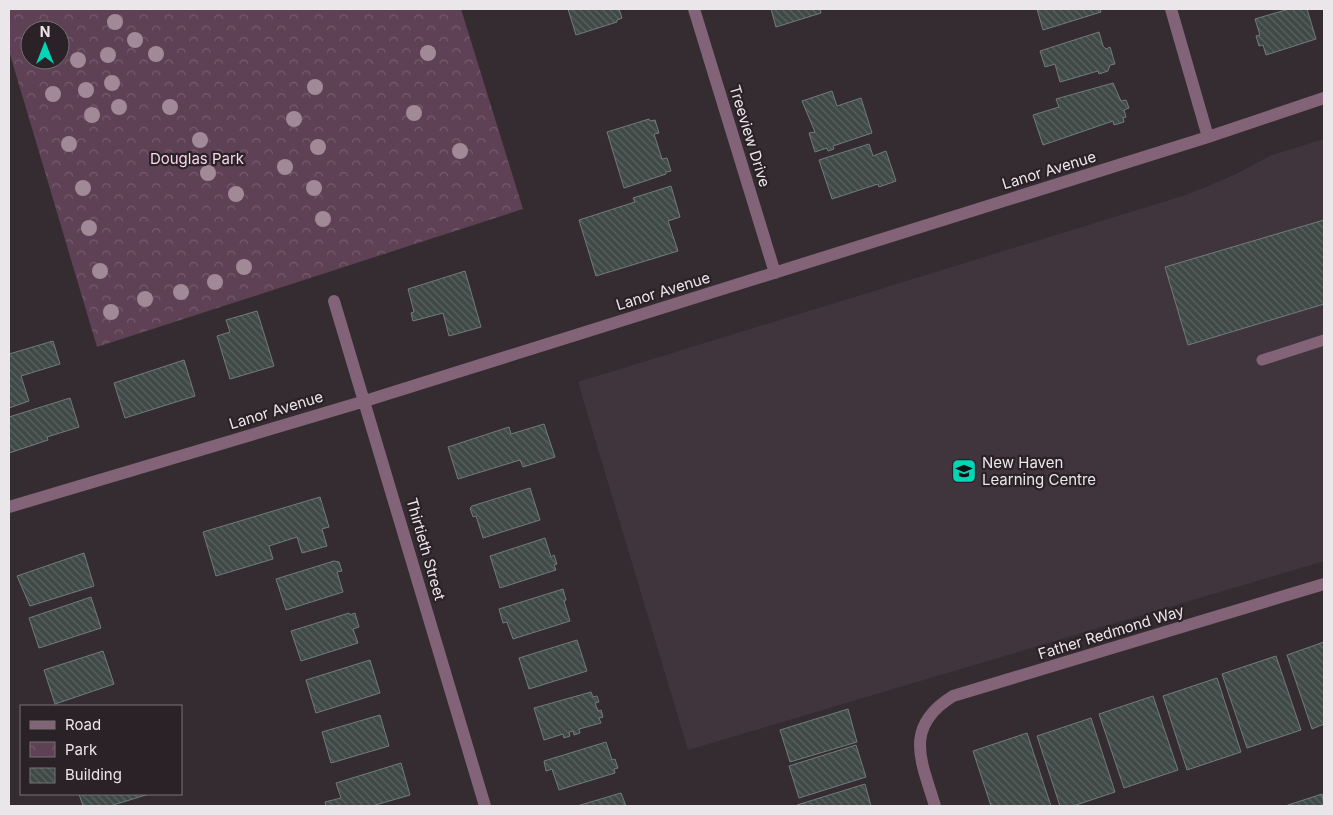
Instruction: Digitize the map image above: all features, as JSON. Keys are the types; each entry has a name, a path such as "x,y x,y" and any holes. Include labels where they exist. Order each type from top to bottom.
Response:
{"street":[{"name":"Treeview Drive","path":"694,9 775,273"},
{"path":"1170,9 1208,137"},
{"name":"Lanor Avenue","path":"9,507 365,401 1208,137 1324,98"},
{"name":"Thirtieth Street","path":"334,301 486,806"},
{"name":"Father Redmond Way","path":"935,806 920,764 918,747 921,731 928,717 939,705 953,696 1324,584"}],"lane":[{"path":"1262,360 1324,340"}],"shaded area":[{"name":"New Haven Learning Centre","path":"1324,139 1324,561 688,750 578,382 1189,194 1234,175 1272,155"}],"green space":[{"name":"Douglas Park","path":"9,9 461,9 523,209 97,347 9,51"}],"building":[{"path":"568,9 619,9 622,18 617,20 617,22 576,35"},
{"path":"771,9 820,9 821,13 776,27"},
{"path":"1037,9 1100,9 1101,12 1043,30"},
{"path":"1289,9 1307,9 1316,39 1266,55 1263,45 1259,46 1256,36 1260,35 1255,19"},
{"path":"1099,32 1103,46 1106,49 1110,47 1115,64 1110,65 1108,71 1099,74 1098,71 1060,82 1055,64 1045,67 1040,51"},
{"path":"1113,83 1121,101 1126,100 1129,108 1124,110 1126,117 1123,118 1124,122 1114,125 1113,121 1043,145 1033,115 1059,107 1056,99"},
{"path":"832,91 837,106 861,98 872,133 833,146 834,149 828,151 827,148 815,152 809,133 815,132 802,101"},
{"path":"649,119 650,121 655,120 659,133 654,134 662,159 667,158 671,171 624,188 607,132"},
{"path":"869,144 873,156 886,151 896,181 879,187 878,184 832,199 819,160"},
{"path":"671,186 680,217 668,221 678,251 596,276 579,220 635,202 633,198"},
{"path":"1324,220 1324,304 1188,345 1165,267"},
{"path":"465,271 481,327 449,336 443,313 413,321 411,313 414,312 408,289"},
{"path":"257,311 274,366 230,379 217,336 230,332 226,320"},
{"path":"53,341 60,364 21,376 29,401 9,408 9,354"},
{"path":"184,360 195,396 125,418 114,383"},
{"path":"70,398 79,427 47,437 48,440 9,453 9,417"},
{"path":"544,424 555,457 523,467 520,460 458,479 448,447 509,427 511,434"},
{"path":"530,488 540,520 483,538 476,516 473,517 470,508"},
{"path":"320,497 329,527 322,529 327,546 302,553 297,537 269,546 273,559 216,576 203,532"},
{"path":"545,538 551,557 554,555 557,564 554,565 556,570 500,588 490,556"},
{"path":"84,553 94,586 30,606 17,576"},
{"path":"334,561 339,562 342,571 337,572 343,592 286,610 276,579"},
{"path":"563,589 566,600 564,601 570,621 513,639 507,622 503,623 499,609"},
{"path":"91,597 101,628 39,648 29,618"},
{"path":"349,613 350,615 355,613 359,627 353,629 358,643 301,661 291,631"},
{"path":"577,640 587,671 529,689 519,658"},
{"path":"1324,642 1324,724 1312,729 1287,655"},
{"path":"103,651 114,684 55,704 44,670"},
{"path":"1276,656 1301,730 1247,748 1222,674"},
{"path":"370,660 380,693 316,713 306,680"},
{"path":"1217,678 1241,752 1187,770 1163,696"},
{"path":"591,692 593,697 597,696 599,702 595,703 598,711 601,710 603,717 599,718 601,723 579,729 580,733 574,735 573,731 569,732 570,736 564,738 563,734 544,740 534,708"},
{"path":"1153,696 1178,770 1124,788 1099,714"},
{"path":"848,709 857,742 790,762 780,730"},
{"path":"380,715 389,746 331,763 322,732"},
{"path":"1091,718 1115,792 1073,806 1060,806 1037,736"},
{"path":"1027,733 1051,806 991,806 973,751"},
{"path":"606,742 612,760 615,759 618,768 614,769 615,773 559,790 552,769 546,771 544,761"},
{"path":"856,745 866,777 799,798 789,766"},
{"path":"401,763 410,795 372,806 326,806 325,802 341,798 336,783"},
{"path":"865,784 871,806 797,805"},
{"path":"621,793 626,806 577,806"},
{"path":"1322,794 1324,806 1285,806"},
{"path":"79,795 146,795 110,806 83,806"}],"place":[{"name":"New Haven Learning Centre","path":"964,471"}]}
